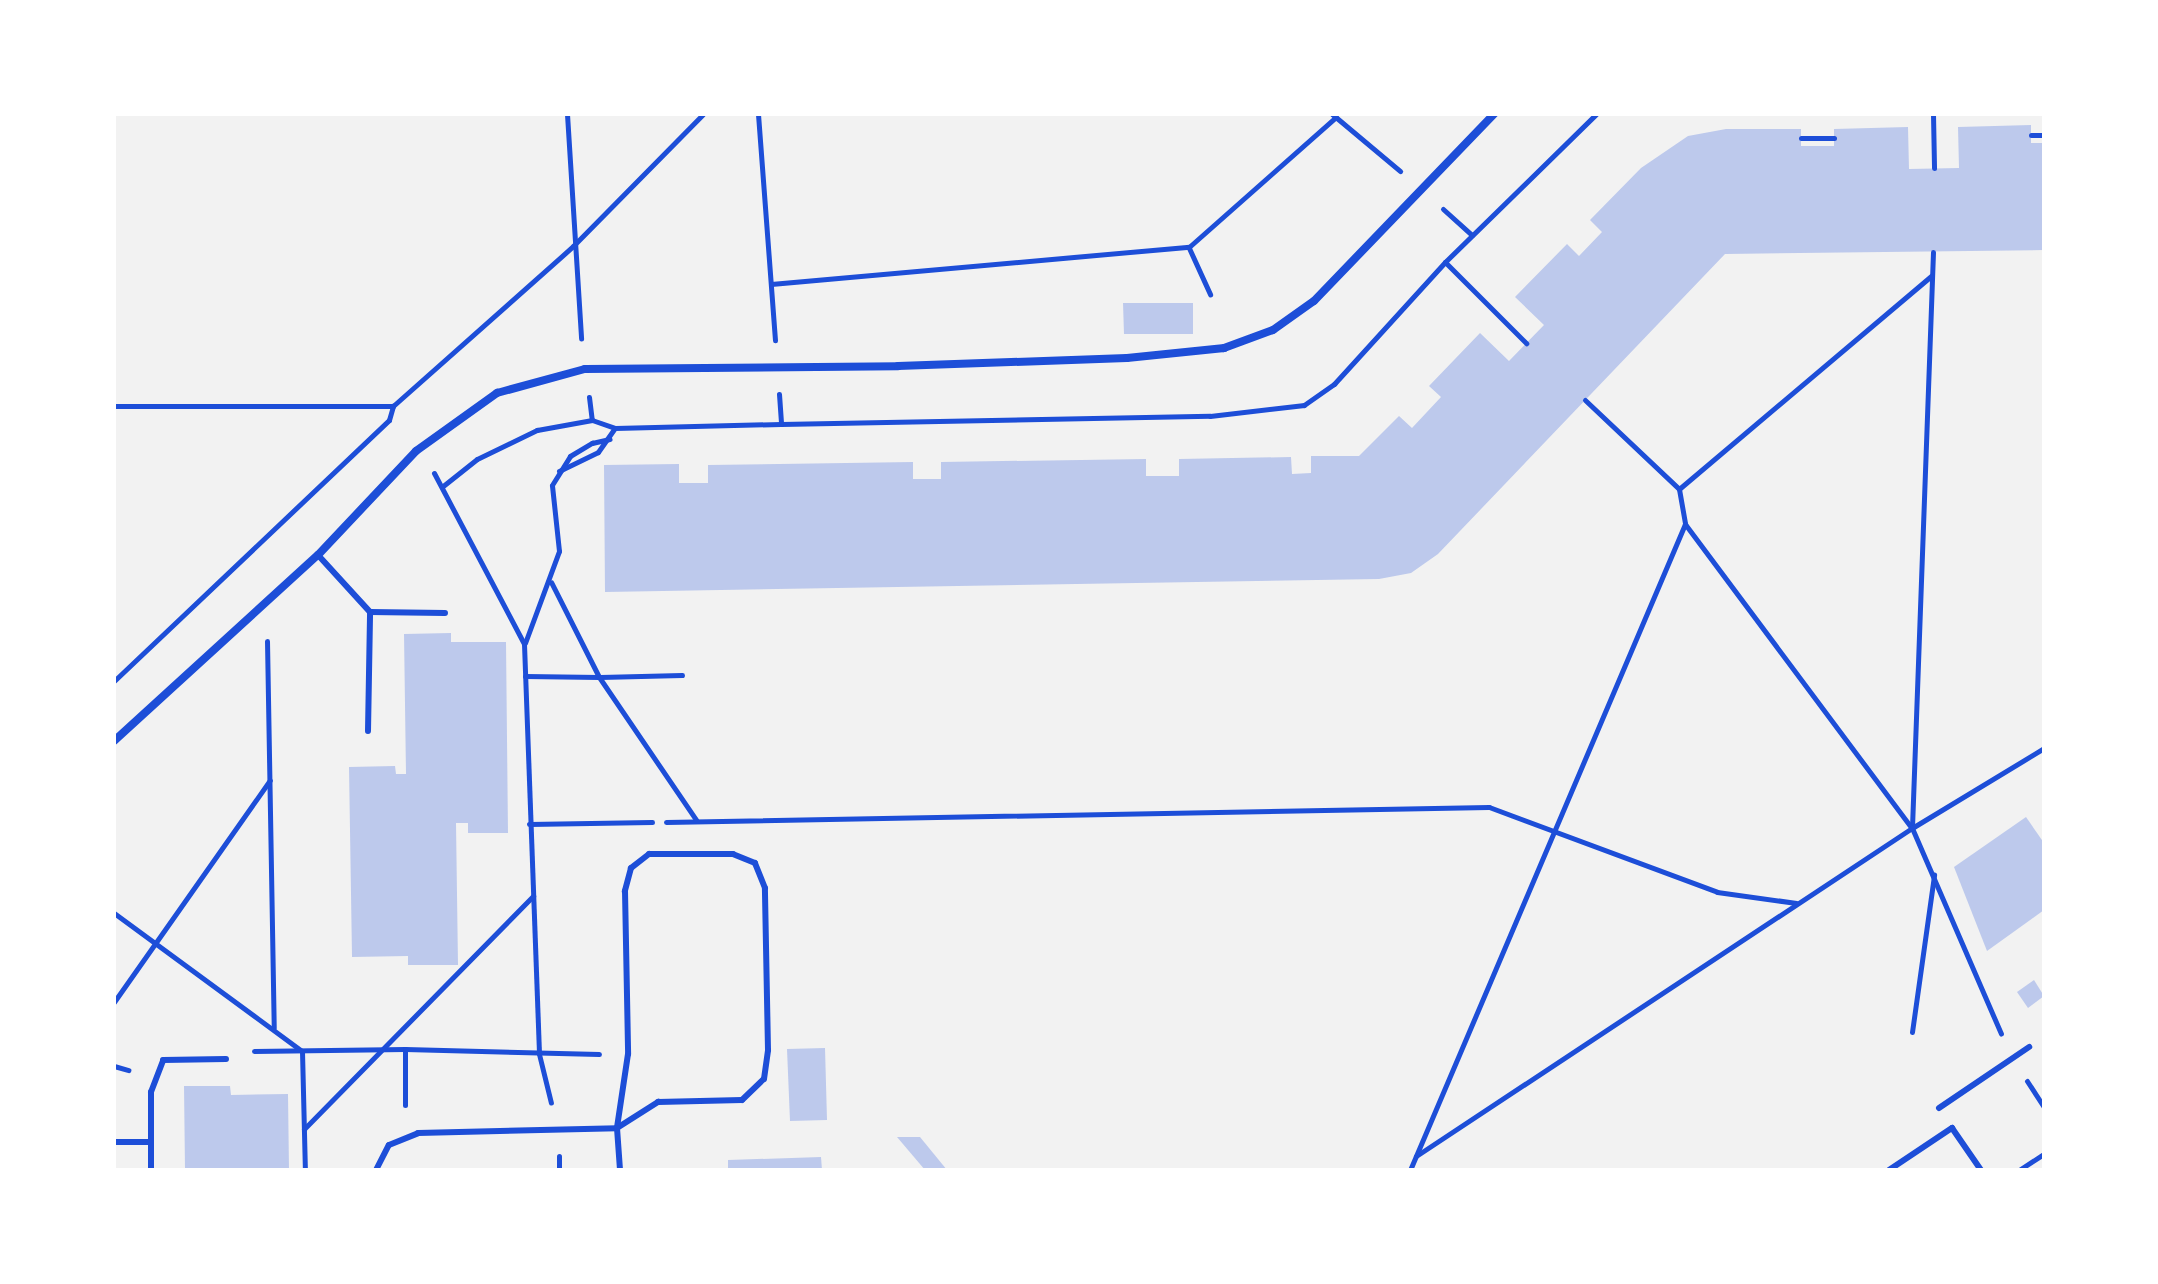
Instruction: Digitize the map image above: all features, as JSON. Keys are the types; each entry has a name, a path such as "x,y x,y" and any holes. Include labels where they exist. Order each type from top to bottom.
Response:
{"street":[{"path":"114,741 318,555 416,451 497,393 585,369 913,366 1127,358 1224,348 1273,330 1314,301 1494,114"}],"lane":[{"path":"318,555 370,612 368,731"},
{"path":"370,612 445,613"},
{"path":"376,1170 389,1145 418,1133 617,1128 658,1102 742,1100 764,1079 765,888 755,863 733,854 649,854 631,868 625,891 628,1054 617,1128 620,1170"},
{"path":"1939,1108 2029,1047"},
{"path":"151,1170 151,1092 163,1060 226,1059"},
{"path":"1889,1170 1952,1128 1981,1170"},
{"path":"114,1142 151,1142"}],"path":[{"path":"567,114 573,246 592,420"},
{"path":"114,681 389,420 393,406 573,246 703,114"},
{"path":"1304,405 1334,384 1445,262 1596,114"},
{"path":"1933,114 1934,168"},
{"path":"771,284 1189,247 1336,117"},
{"path":"2031,135 2044,135"},
{"path":"1801,138 1834,138"},
{"path":"1189,247 1210,294"},
{"path":"1912,828 1933,252"},
{"path":"1445,262 1526,343"},
{"path":"1679,489 1932,275"},
{"path":"1585,400 1679,489 1685,524 1912,828 2012,1059 2044,1107"},
{"path":"114,406 393,406"},
{"path":"389,420 443,486 524,644"},
{"path":"443,486 477,459 537,430 592,420 615,428 781,424"},
{"path":"559,471 587,459 610,439 615,428"},
{"path":"539,1054 524,644 551,581 559,551 552,485 559,471 581,449 610,439"},
{"path":"1410,1170 1556,836 1685,524"},
{"path":"551,581 599,677 697,821"},
{"path":"266,602 274,1028"},
{"path":"525,676 682,675"},
{"path":"1416,1156 1796,903 2044,748"},
{"path":"114,1002 270,779"},
{"path":"529,824 1489,807 1556,836 1630,857 1717,892 1796,903"},
{"path":"1912,1032 1934,874"},
{"path":"304,1129 533,896"},
{"path":"114,913 152,946 274,1028 302,1051 305,1170"},
{"path":"405,1049 405,1105"},
{"path":"241,1051 405,1049 628,1054"},
{"path":"2019,1170 2044,1154"}],"building":[{"path":"2031,125 2031,143 2044,143 2044,250 1725,254 1438,554 1411,573 1379,579 605,592 604,465 679,464 679,483 708,483 708,465 913,462 913,479 941,479 941,462 1146,459 1146,476 1179,476 1179,459 1291,457 1292,474 1311,473 1311,456 1359,456 1399,416 1412,428 1441,397 1429,386 1480,333 1509,361 1544,325 1515,297 1567,244 1579,256 1602,232 1590,220 1641,168 1688,136 1726,129 1801,129 1801,146 1834,146 1834,129 1908,127 1909,169 1959,168 1958,127"},
{"path":"1123,303 1193,303 1193,334 1124,334"},
{"path":"451,633 451,642 506,642 508,833 468,833 468,823 456,823 458,965 408,965 408,956 352,957 349,767 395,766 396,774 406,774 404,634"},
{"path":"2026,817 2044,843 2044,910 1987,951 1954,867"},
{"path":"2034,980 2044,996 2028,1008 2017,992"},
{"path":"825,1048 827,1120 790,1121 787,1049"},
{"path":"184,1086 230,1086 231,1095 288,1094 289,1170 185,1170"},
{"path":"897,1137 920,1137 947,1170 925,1170"},
{"path":"821,1157 822,1170 728,1170 728,1160"}]}
